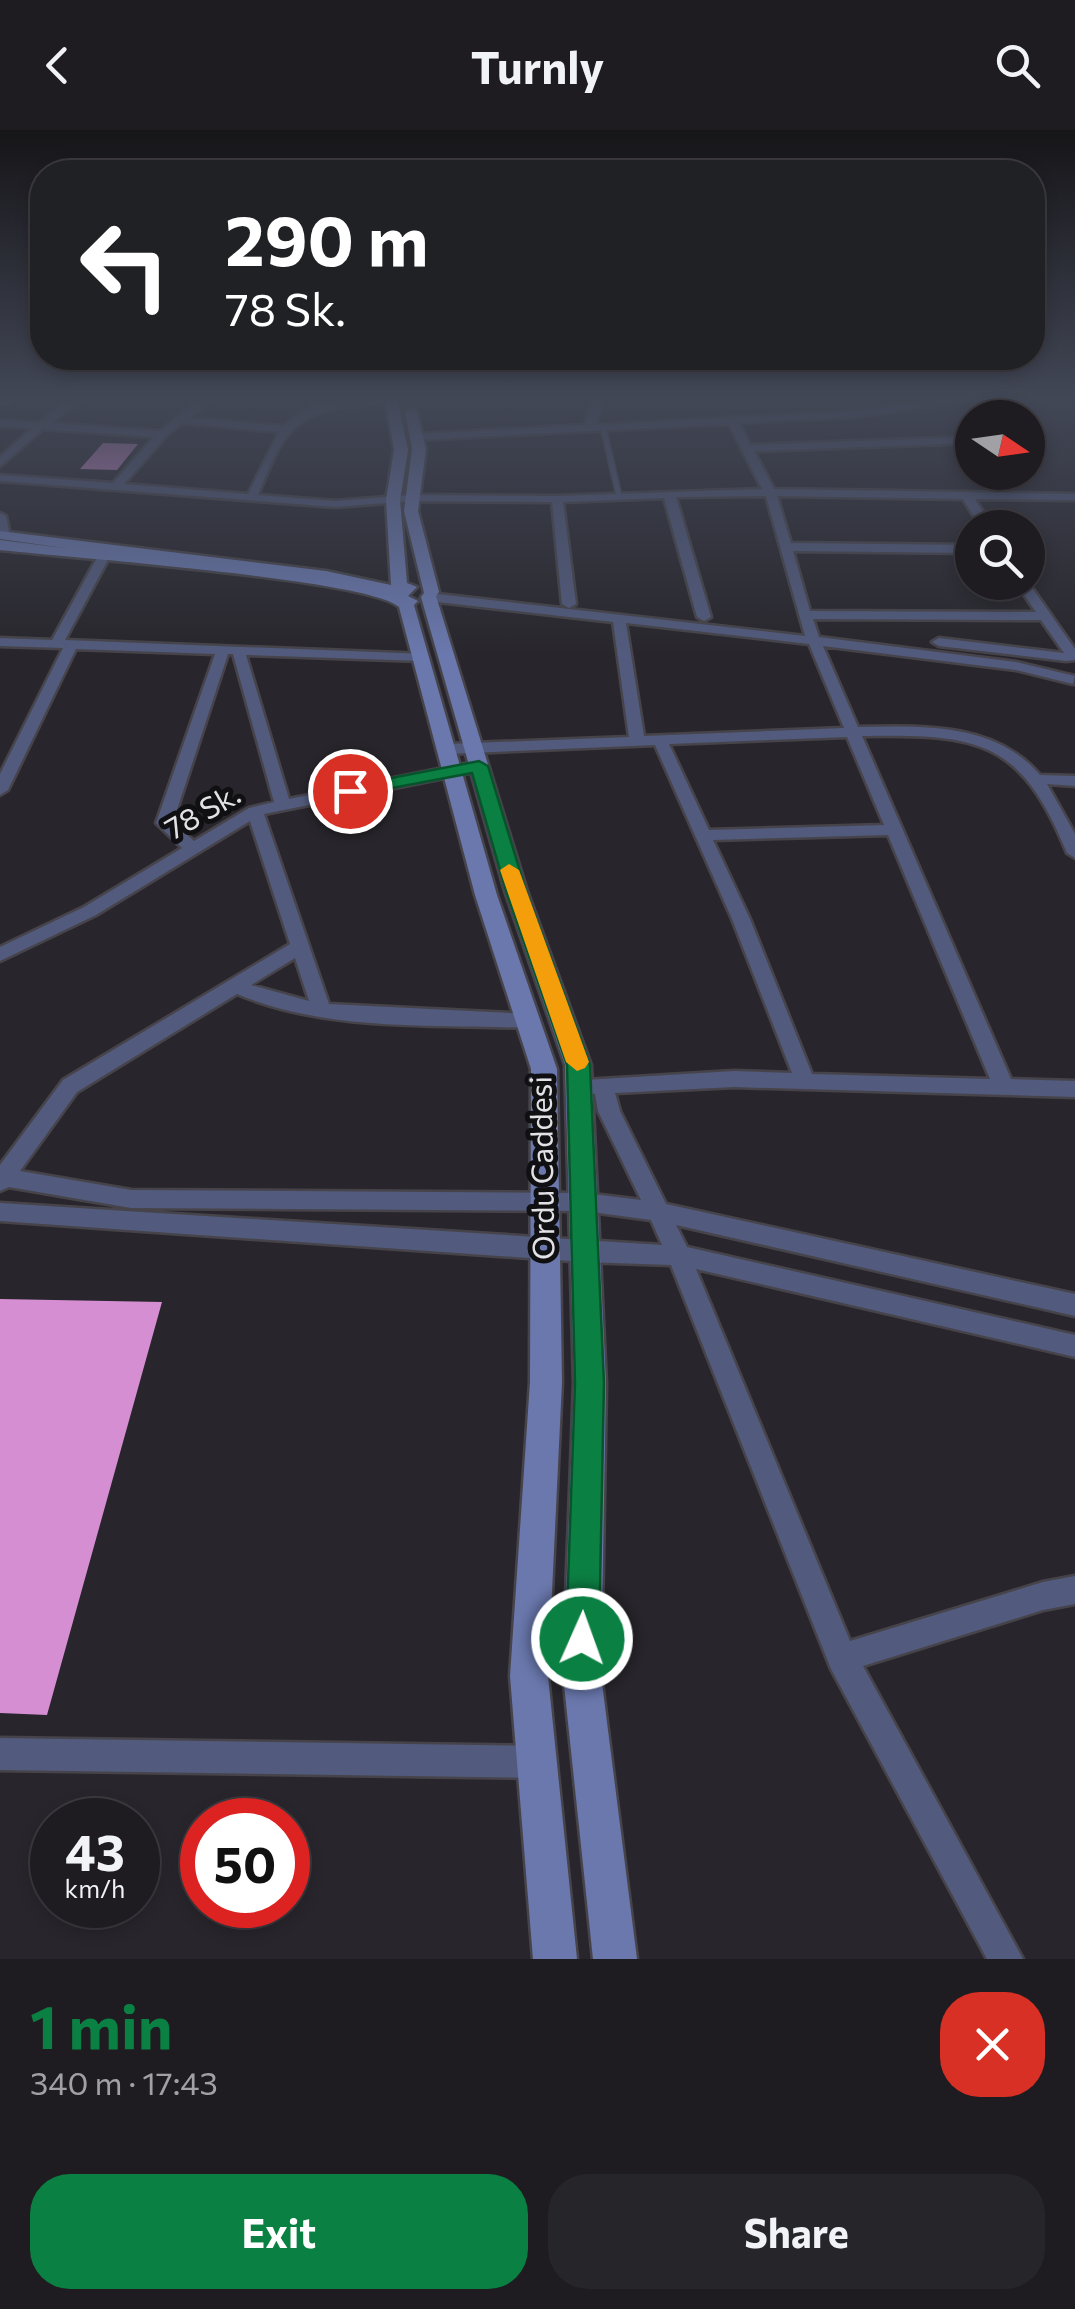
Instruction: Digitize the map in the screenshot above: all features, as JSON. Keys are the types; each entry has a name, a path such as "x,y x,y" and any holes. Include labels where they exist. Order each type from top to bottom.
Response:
{"main road":[{"name":"Ordu Caddesi","path":"404,484 413,596 463,757 486,896 544,1069 546,1382 530,1676 555,1959"},
{"path":"2,538 326,576 413,596"},
{"path":"2,538 104,556 278,574 413,596"},
{"name":"Ordu Caddesi","path":"413,596 407,606 421,657 516,891 578,1065 592,1086 584,1202 590,1383 582,1675 615,1959"}],"street":[{"path":"73,484 335,504 669,494 1075,497"},
{"path":"115,488 118,484"},
{"path":"250,499 257,484"},
{"path":"766,484 810,629 1004,1087"},
{"path":"669,494 704,617"},
{"path":"968,497 976,510"},
{"path":"557,499 569,604"},
{"path":"0,516 2,538"},
{"path":"786,548 955,549"},
{"path":"0,790 104,556"},
{"path":"413,596 569,604 1071,656"},
{"path":"413,596 619,620 810,629 1041,616"},
{"path":"1032,600 1071,656"},
{"path":"619,620 637,739"},
{"path":"810,629 1074,681"},
{"path":"0,642 421,657"},
{"path":"230,653 283,805"},
{"path":"193,849 164,823 230,653"},
{"path":"1071,656 1053,665 1058,674 1074,681"},
{"name":"78 Sk.","path":"0,955 90,911 255,811 463,757 637,739 915,731 965,738 1004,749 1060,816 1075,854"},
{"path":"660,738 741,919 805,1081"},
{"path":"1032,779 1075,781"},
{"path":"255,811 321,1008"},
{"path":"703,835 896,830"},
{"path":"301,946 70,1086 1,1179 131,1199 584,1202 658,1212 1075,1305"},
{"path":"233,985 258,998 321,1008 528,1020"},
{"path":"592,1086 734,1079 1075,1089"},
{"path":"592,1086 609,1111 680,1254 842,1658 1006,1959"},
{"path":"0,1212 585,1252 680,1254 1075,1346"},
{"path":"842,1658 1043,1596 1075,1590"},
{"path":"0,1754 537,1762"}],"lane":[{"path":"615,484 619,496"}],"building":[{"path":"0,1299 162,1302 47,1715 0,1713"}],"slow traffic":[{"path":"509,870 577,1062"}],"route":[{"path":"350,791 479,766 516,891 578,1065 590,1383 582,1639"}]}
